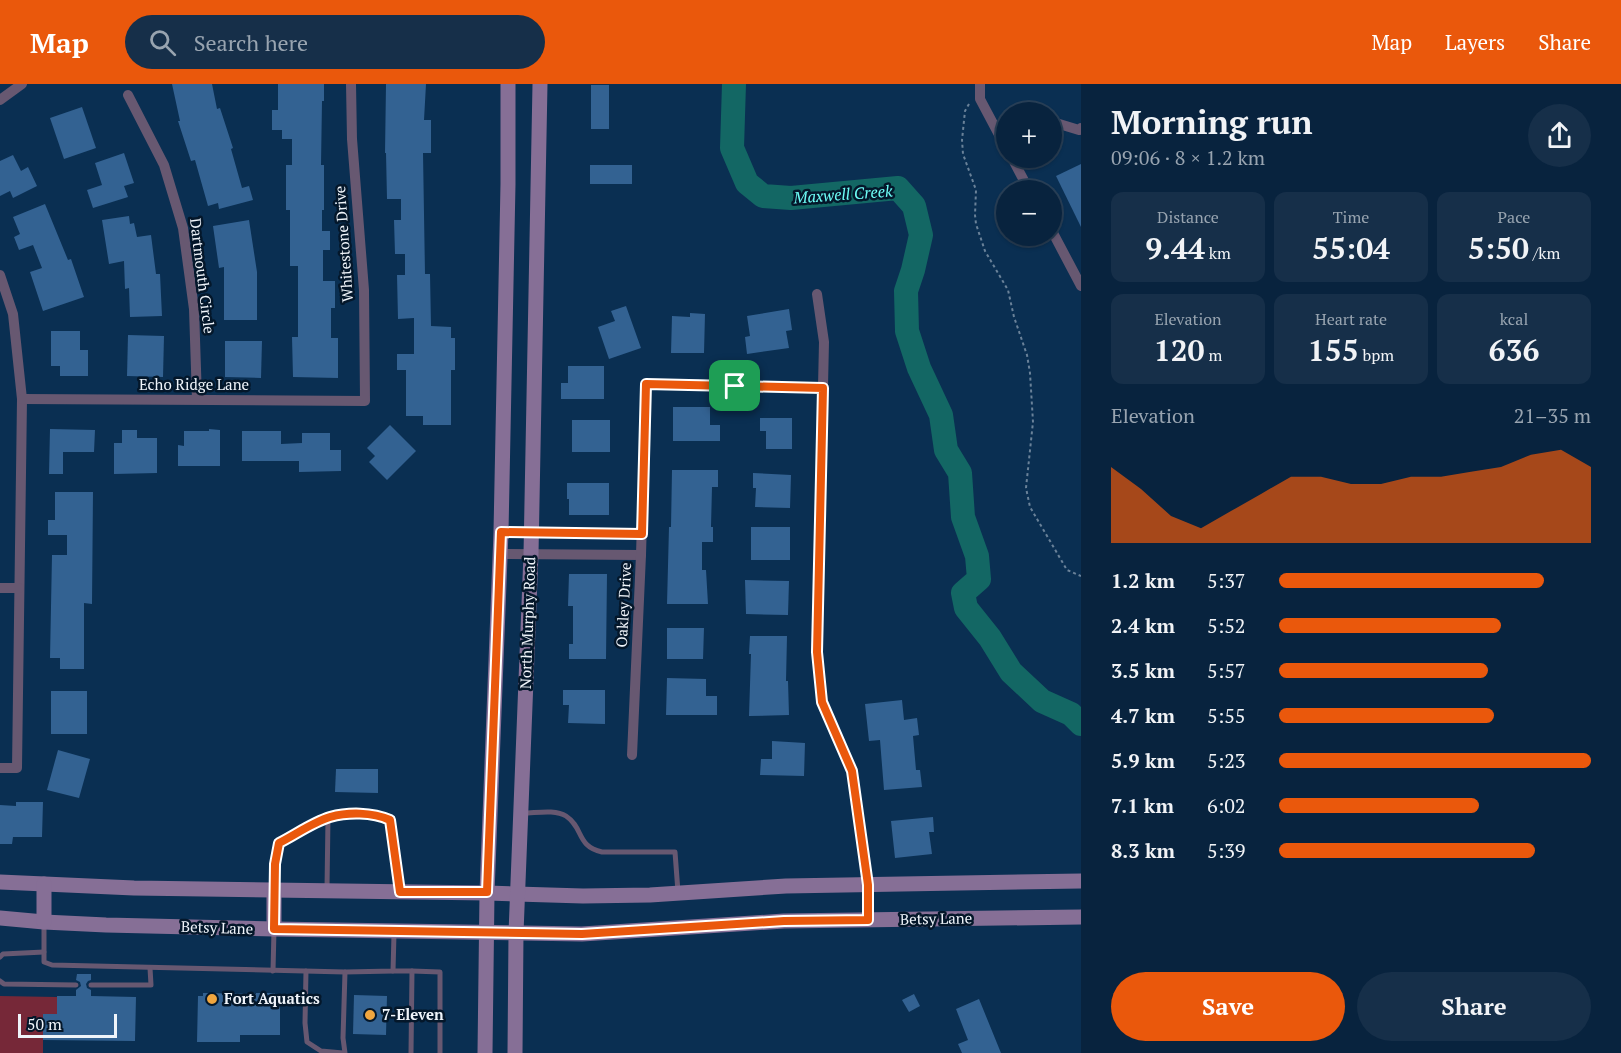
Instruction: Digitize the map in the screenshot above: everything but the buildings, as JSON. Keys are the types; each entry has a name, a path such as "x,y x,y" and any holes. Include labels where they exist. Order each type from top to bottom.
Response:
{"main road":[{"name":"North Murphy Road","path":"485,1053 487,892 501,532 508,84"},
{"name":"North Murphy Road","path":"515,1053 516,933 531,554 540,84"},
{"path":"0,882 134,888 487,892 594,896 786,886 1081,881"},
{"path":"44,884 44,922"},
{"path":"274,890 274,929"},
{"name":"Betsy Lane","path":"0,918 44,922 274,929 582,934 784,921 1081,917"}],"street":[{"path":"0,100 22,84"},
{"name":"Whitestone Drive","path":"351,84 352,138 364,290 365,401"},
{"path":"980,84 980,99 996,129"},
{"name":"Dartmouth Circle","path":"128,95 164,165 183,228 194,309 196,399"},
{"path":"1062,125 1079,130 1081,128"},
{"path":"1060,246 1081,286"},
{"path":"0,275 13,314 22,399 16,768 0,768"},
{"path":"818,294 824,342 817,652 822,702 852,771 868,885 868,920"},
{"name":"Oakley Drive","path":"632,755 646,384 823,388"},
{"name":"Echo Ridge Lane","path":"22,399 365,401"},
{"path":"501,532 642,534"},
{"path":"500,554 641,555"},
{"path":"0,588 19,588"}],"lane":[{"path":"274,890 279,843 328,818 354,813 381,816 390,820 400,892"},
{"path":"521,813 566,815 573,822 584,843 592,850 675,852 678,893"},
{"path":"327,891 328,818"},
{"path":"44,922 44,962 52,966 440,972 440,1053"},
{"path":"273,971 274,929"},
{"path":"393,971 394,930"},
{"path":"0,957 3,954 44,952"},
{"path":"91,985 151,985 150,968"},
{"path":"306,971 307,1042 321,1051 344,1053 345,972"},
{"path":"411,1053 412,971"},
{"path":"0,981 4,984 76,985"}],"path":[{"path":"980,99 969,104 964,111 963,154 976,190 975,215 979,236 984,251 1008,290 1027,355 1033,422 1026,488 1030,507 1067,570 1081,576"}],"shaded area":[{"path":"0,996 57,997 57,1014 43,1015 43,1053 0,1053"}],"waterway":[{"name":"Maxwell Creek","path":"734,84 732,148 747,183 763,196 791,198 898,188 914,206 921,235 906,291 907,331 919,368 941,415 946,450 960,473 963,517 977,556 979,579 963,593 966,608 990,638 1011,672 1042,701 1071,714 1081,724"}],"place":[{"name":"Fort Aquatics","path":"212,999"},
{"name":"7-Eleven","path":"370,1015"}],"route":[{"path":"646,384 735,386 823,388 817,652 822,702 852,771 868,885 868,920 784,921 582,934 274,929 275,864 279,843 329,818 354,813 381,816 390,820 400,892 487,892 501,532 642,534 646,384"}]}
